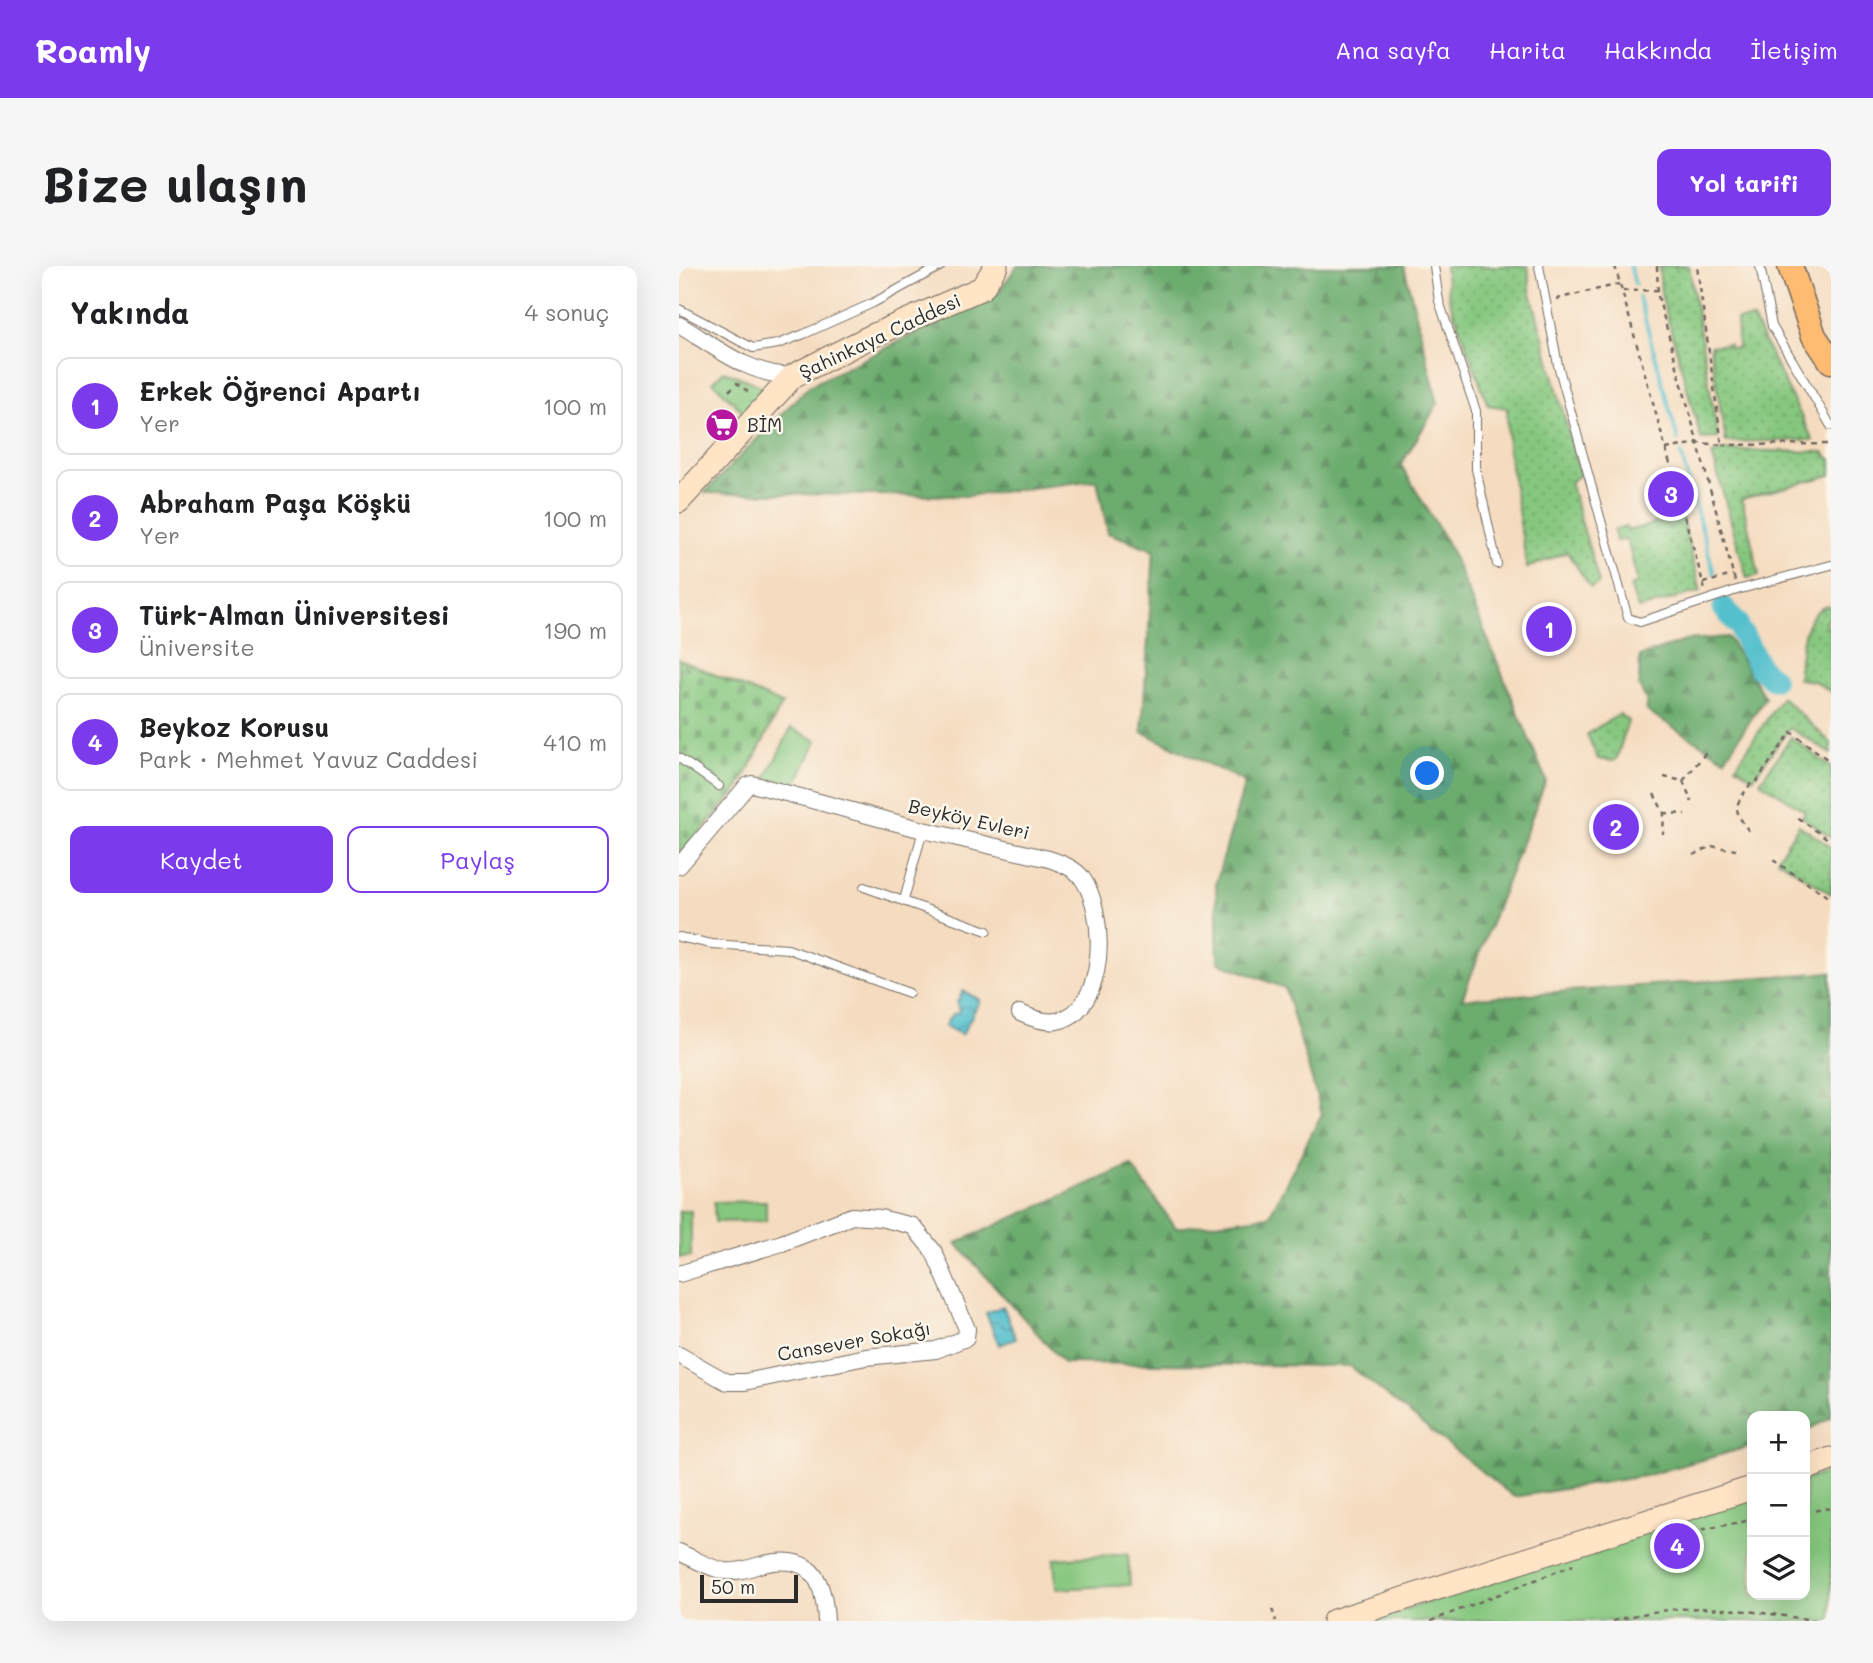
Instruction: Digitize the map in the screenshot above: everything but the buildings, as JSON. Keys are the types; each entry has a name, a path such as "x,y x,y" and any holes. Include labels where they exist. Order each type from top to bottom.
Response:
{"main road":[{"path":"1790,266 1814,337 1831,361"}],"street":[{"name":"Şahinkaya Caddesi","path":"679,501 793,376 872,336 982,288 996,266"},
{"path":"682,332 739,363 763,372 793,376"},
{"name":"Beyköy Evleri","path":"679,866 747,786 752,785 923,830 1049,859 1067,866 1082,877 1089,891 1098,925 1098,958 1093,984 1088,999 1073,1014 1055,1021 1035,1019 1020,1013"},
{"name":"Cansever Sokağı","path":"679,1274 782,1243 852,1216 880,1218 913,1226 934,1252 967,1329 965,1338 936,1350 866,1357 745,1382 727,1382 679,1356"},
{"path":"1810,1467 1831,1460"},
{"path":"1334,1621 1747,1490"},
{"path":"679,1552 723,1571 742,1571 767,1563 786,1561 803,1563 814,1575 825,1603 826,1621"}],"lane":[{"path":"679,309 754,348 778,344 804,334 873,303 941,266"},
{"path":"1434,266 1445,322 1476,411 1476,470 1497,564"},
{"path":"1539,266 1558,365 1628,618 1640,622 1737,590 1831,565"},
{"path":"1760,266 1772,326 1831,426"},
{"path":"679,758 719,786"},
{"path":"904,900 923,830"},
{"path":"864,887 988,931"},
{"path":"679,937 712,944 788,949 909,993"}],"path":[{"path":"1615,266 1708,600"},
{"path":"1657,266 1658,290 1737,590"},
{"path":"1697,266 1723,445"},
{"path":"1546,302 1620,284"},
{"path":"1623,291 1658,290"},
{"path":"729,391 737,383 744,389"},
{"path":"1666,449 1697,443 1831,444"},
{"path":"1703,583 1733,575"},
{"path":"1749,831 1737,813 1736,804 1791,732 1831,762"},
{"path":"1683,781 1707,751"},
{"path":"1664,777 1683,781"},
{"path":"1683,781 1692,802"},
{"path":"1654,794 1664,813 1663,834"},
{"path":"1664,813 1685,814"},
{"path":"1798,818 1831,841"},
{"path":"1694,855 1711,846 1736,850"},
{"path":"1773,860 1831,899"},
{"path":"1810,1511 1831,1508"},
{"path":"1649,1540 1747,1521"},
{"path":"1431,1621 1572,1565"},
{"path":"1613,1621 1636,1614 1685,1607 1722,1607 1819,1621"},
{"path":"1272,1609 1276,1621"}],"green space":[{"path":"1017,266 1404,266 1438,403 1401,465 1450,548 1546,780 1462,999 1831,972 1831,1418 1810,1428 1810,1411 1747,1411 1747,1447 1644,1476 1514,1497 1350,1366 1064,1363 956,1243 1131,1165 1176,1228 1269,1216 1322,1114 1285,988 1218,962 1216,883 1245,782 1142,732 1154,550 1108,533 1097,480 967,496 704,493 809,386 998,293"},
{"path":"1445,266 1528,266 1530,289 1580,475 1570,482 1599,583 1591,588 1567,552 1527,568 1508,447 1507,408 1488,405 1449,299"},
{"path":"1659,266 1689,266 1718,438 1701,439 1661,294"},
{"path":"1753,319 1813,440 1726,442 1710,346 1729,344 1729,348 1738,348 1737,320"},
{"path":"724,371 768,391 744,413 713,382"},
{"path":"1724,450 1823,452 1831,460 1831,475 1742,499 1759,575 1747,578 1712,454"},
{"path":"1676,495 1701,591 1638,609 1630,586 1638,583 1627,539 1616,541 1614,530 1626,527 1627,531 1675,518 1669,497"},
{"path":"1828,606 1831,609 1831,617 1825,621 1831,633 1831,692 1814,681 1798,679 1801,648 1807,626 1819,610"},
{"path":"1728,637 1765,698 1725,759 1647,711 1646,699 1639,686 1640,656 1688,640"},
{"path":"679,659 782,704 739,788 679,855"},
{"path":"1782,697 1831,743 1831,754 1790,728 1753,778 1736,766"},
{"path":"1620,714 1628,721 1617,758 1614,761 1598,759 1587,734"},
{"path":"791,728 817,741 791,793 765,780"},
{"path":"1791,737 1831,767 1831,837 1802,817 1805,811 1760,782"},
{"path":"1799,825 1831,847 1831,894 1777,859"},
{"path":"766,1201 766,1221 715,1222 714,1202"},
{"path":"679,1211 691,1211 691,1257 679,1257"},
{"path":"1831,1471 1831,1621 1370,1621 1747,1499 1747,1600 1810,1600 1810,1478"},
{"path":"1128,1554 1130,1585 1056,1589 1054,1559"}],"water":[{"path":"963,991 980,1000 962,1035 945,1026 951,1015 959,1012 957,1003"},
{"path":"1003,1306 1016,1339 999,1345 986,1313"}],"waterway":[{"path":"1630,266 1635,284"},
{"path":"1639,297 1678,440"},
{"path":"1681,454 1714,573"},
{"path":"1724,608 1737,623"},
{"path":"1743,635 1760,668 1773,679"}],"place":[{"name":"BİM","path":"722,425"},
{"name":"Türk-Alman Üniversitesi","path":"1671,494"},
{"name":"Erkek Öğrenci Apartı","path":"1549,629"},
{"name":"Abraham Paşa Köşkü","path":"1616,827"},
{"name":"Beykoz Korusu","path":"1677,1546"}]}
